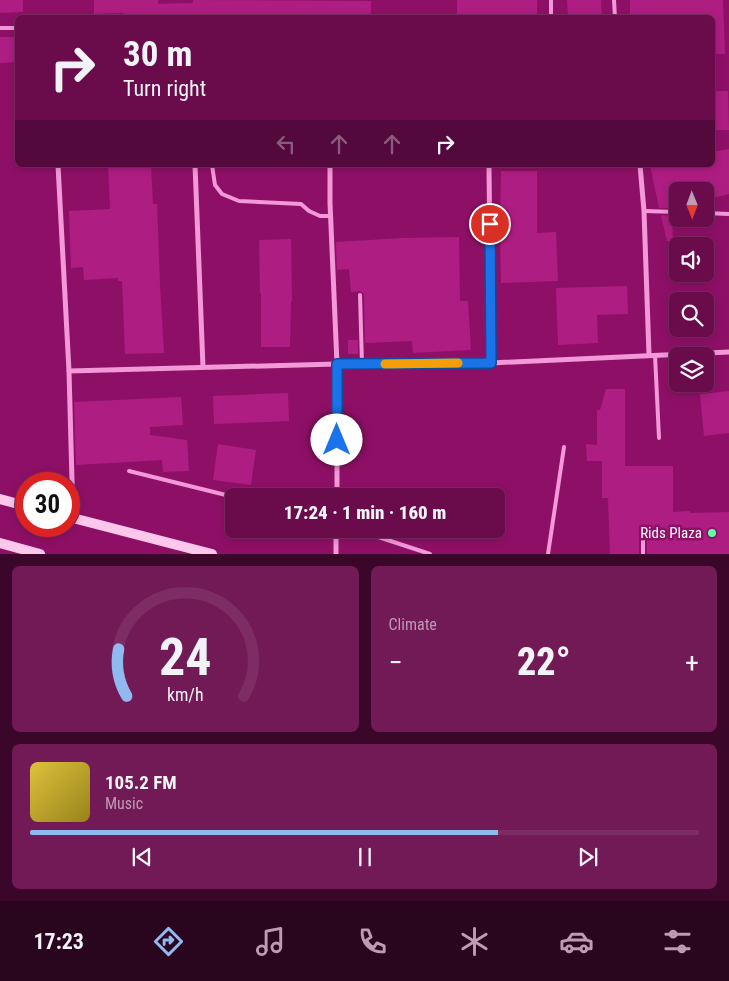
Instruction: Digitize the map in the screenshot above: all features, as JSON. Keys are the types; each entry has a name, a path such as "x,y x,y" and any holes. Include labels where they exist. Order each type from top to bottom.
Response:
{"main road":[{"path":"0,499 15,503"},
{"path":"80,519 212,554"},
{"path":"0,543 40,554"}],"street":[{"path":"58,167 69,371 70,472"},
{"path":"195,167 203,367"},
{"path":"330,167 337,364 336,488"},
{"path":"489,167 491,363"},
{"path":"640,167 652,355"},
{"path":"69,371 337,364 491,363 729,352"},
{"path":"336,538 336,554"}],"lane":[{"path":"551,0 551,15"},
{"path":"614,0 615,15"},
{"path":"0,28 15,28"},
{"path":"212,167 215,185 222,194 239,201 300,204 320,216 331,216"},
{"path":"644,211 669,212"},
{"path":"714,213 729,214"},
{"path":"360,295 362,364"},
{"path":"652,355 659,438"},
{"path":"548,554 564,447"},
{"path":"129,471 225,495"},
{"path":"381,538 430,554"},
{"path":"643,538 643,554"}],"building":[{"path":"0,0 23,0 23,12 0,13"},
{"path":"94,0 158,0 158,4 193,3 193,0 371,1 371,15 94,14"},
{"path":"457,0 537,0 537,15 457,15"},
{"path":"567,0 601,0 602,15 568,15"},
{"path":"630,0 723,0 725,54 715,54 715,15 630,15"},
{"path":"0,37 15,37 15,62 0,63"},
{"path":"715,91 728,91 729,130 715,130"},
{"path":"729,149 729,194 714,198 714,182 669,182 669,208 659,208 650,167 715,167 715,151"},
{"path":"108,167 151,167 153,204 157,204 164,353 125,354 122,281 118,281 118,278 84,280 83,267 71,268 69,211 110,209"},
{"path":"501,171 537,171 537,233 556,232 558,281 501,283"},
{"path":"661,215 669,216 669,228 672,228 673,237 669,237 669,241 667,241"},
{"path":"459,237 460,301 468,301 471,350 413,353 412,341 365,343 364,294 360,291 351,292 349,269 337,270 336,242"},
{"path":"291,239 292,301 290,347 261,347 259,240"},
{"path":"627,286 628,314 597,315 598,343 558,345 556,288"},
{"path":"348,340 358,340 358,354 348,354"},
{"path":"606,389 625,389 625,466 673,466 673,512 729,512 729,554 647,554 647,538 643,534 639,538 639,554 610,554 608,498 602,498 602,461 587,461 586,444 597,445 597,410 600,410"},
{"path":"729,391 729,433 704,436 700,394"},
{"path":"288,393 289,421 214,424 213,396"},
{"path":"181,397 183,425 150,427 150,435 187,440 189,471 163,472 162,460 76,465 74,402"},
{"path":"218,444 256,450 251,485 213,480"}],"slow traffic":[{"path":"385,364 458,363"}],"place":[{"name":"Rids Plaza","path":"712,533"}],"route":[{"path":"337,440 337,364 491,363 490,224"}]}
